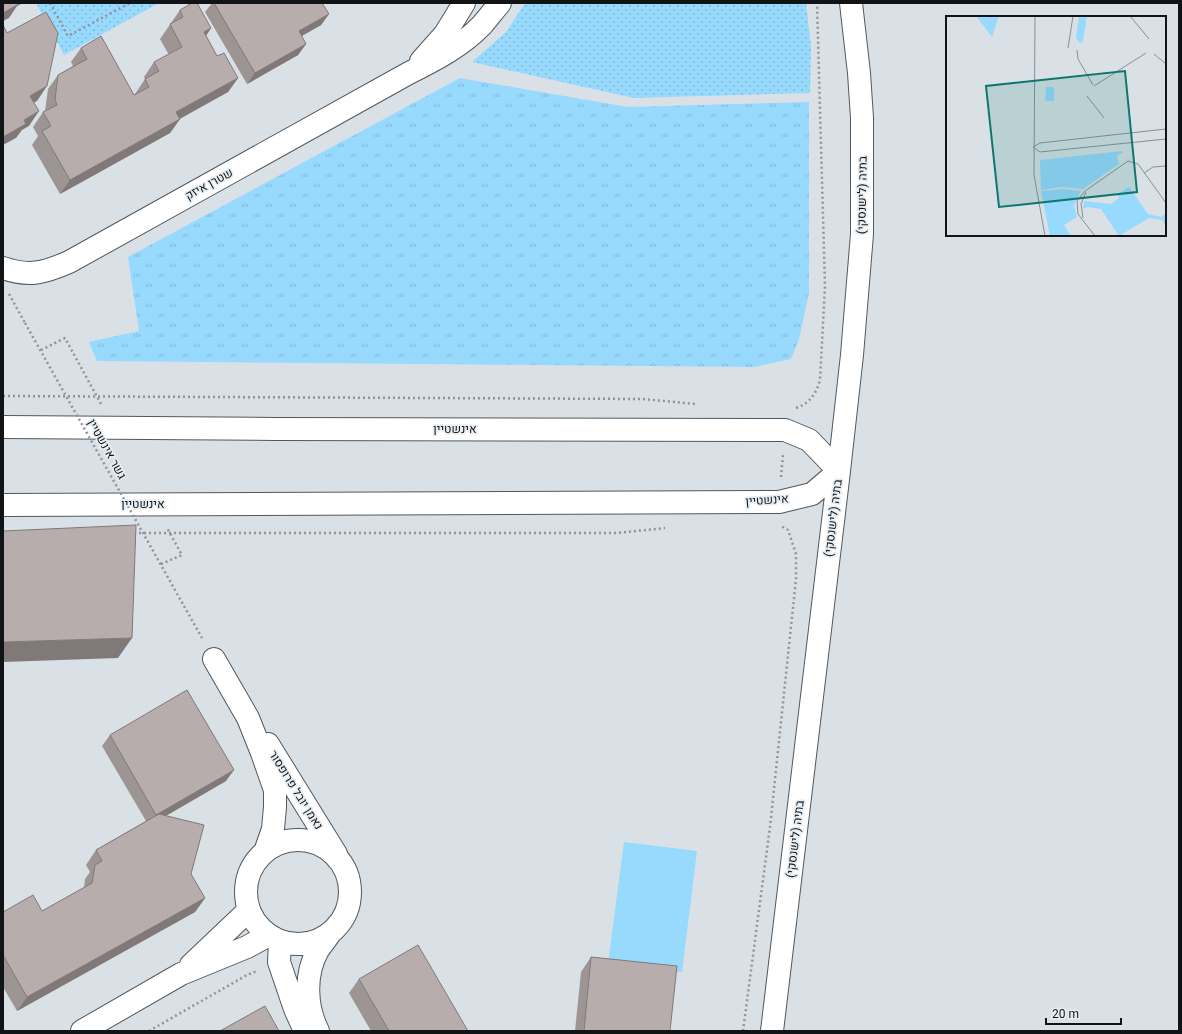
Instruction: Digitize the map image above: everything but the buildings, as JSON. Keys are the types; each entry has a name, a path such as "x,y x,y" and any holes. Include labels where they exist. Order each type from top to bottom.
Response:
{"street":[{"name":"שטרן איזק","path":"409,73 445,34 464,3"},
{"name":"שטרן איזק","path":"3,268 14,272 38,273 51,270 69,262 409,73 441,57 481,26 500,3"},
{"name":"בתיה (לישנסקי)","path":"772,1031 839,471 852,355 862,234 862,118 859,73 851,3"},
{"name":"אינשטיין","path":"3,427 785,430 809,440 839,471 812,494 779,502 3,505"},
{"name":"נאמן יובל פרופסור","path":"214,659 248,718 269,745 342,864"},
{"name":"נאמן יובל פרופסור","path":"248,718 275,790 273,829 265,852"},
{"path":"82,1031 181,974 247,947 276,946 302,944 322,939 331,932 342,921 348,908 350,892 348,877 342,864 332,853 320,845 306,841 291,841 277,845 265,852 256,862 250,873 246,898 249,910 254,920 276,946 295,1009 305,1031"},
{"path":"181,974 249,910"},
{"path":"318,1031 309,1003 308,988 310,971 318,951 331,932"}],"path":[{"path":"50,3 68,36 130,3"},
{"path":"743,1031 770,827 796,579 796,554 788,530 777,524 786,412 804,405 816,392 820,380 825,286 819,16 817,3"},
{"name":"גשר אינשטיין","path":"7,290 214,659"},
{"path":"41,350 65,338 115,428"},
{"path":"3,396 643,399 696,404"},
{"path":"155,504 182,555 161,564"},
{"path":"130,533 616,533 669,528"},
{"path":"149,1031 247,975 276,946"}],"green space":[{"path":"36,3 159,3 64,55"},
{"path":"525,3 806,3 811,46 810,93 634,98 472,62 506,32"},
{"path":"460,78 628,107 809,102 809,293 799,339 791,359 755,367 97,361 89,342 139,331 128,257"},
{"path":"624,842 697,851 682,972 608,963"}]}
